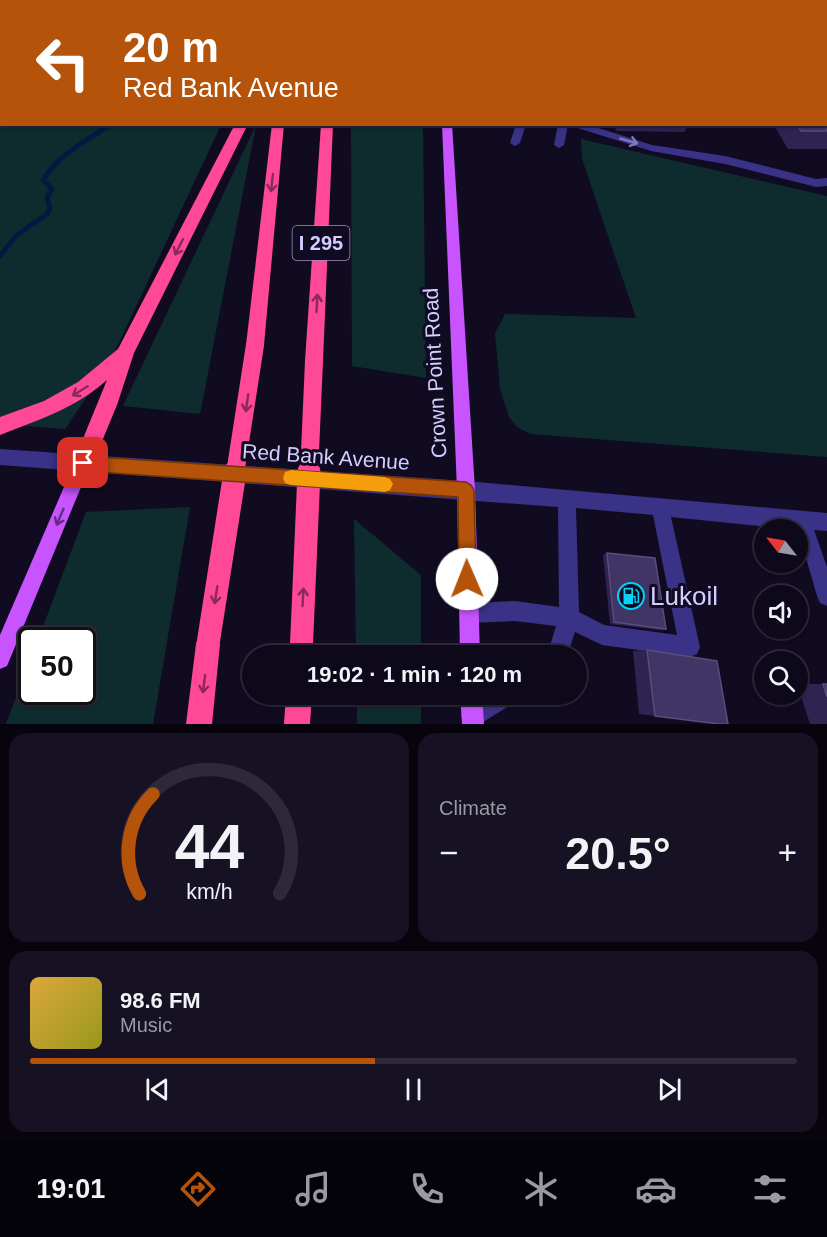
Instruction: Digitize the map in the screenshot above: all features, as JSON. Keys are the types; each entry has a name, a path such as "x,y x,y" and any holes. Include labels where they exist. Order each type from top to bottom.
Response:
{"highway":[{"path":"83,463 108,405 124,353 241,126"},
{"name":"I 295","path":"199,724 208,644 255,345 278,126"},
{"name":"I 295","path":"301,645 327,126"},
{"path":"0,426 51,407 85,388 124,353"},
{"path":"297,724 298,705"}],"main road":[{"name":"Crown Point Road","path":"447,126 466,490 470,645"},
{"path":"0,659 83,463"}],"street":[{"path":"515,142 520,126"},
{"path":"559,145 563,126"},
{"path":"580,126 651,148 725,160 816,183 827,182"},
{"name":"Red Bank Avenue","path":"0,457 466,490 790,519"},
{"path":"560,645 569,618 567,500"},
{"path":"469,613 515,611 569,618 602,634 690,647 660,508"},
{"name":"Red Bank Avenue","path":"808,520 827,522"},
{"path":"808,538 827,596"},
{"path":"472,712 487,705"}],"green space":[{"path":"0,126 221,126 109,364 65,429 0,424"},
{"path":"256,126 256,126 200,414 123,406"},
{"path":"351,126 423,126 426,378 352,366"},
{"path":"581,139 827,196 827,457 531,434 517,427 509,417 500,389 495,333 505,314 636,318 582,159"},
{"path":"190,507 153,724 6,724 18,692 18,705 96,705 96,627 43,627 86,512"},
{"path":"354,519 421,575 421,645 356,645"},
{"path":"357,705 421,705 421,724 357,724"}],"building":[{"path":"798,126 827,126 827,131 801,131"},
{"name":"Lukoil","path":"607,553 655,558 666,629 614,622"},
{"path":"647,650 717,661 728,724 655,716"},
{"path":"823,684 827,684 827,697"}],"waterway":[{"path":"0,256 17,235 47,214 50,209 47,197 52,189 43,180 49,171 74,148 109,126"}],"slow traffic":[{"path":"291,478 385,484"}],"place":[{"name":"Lukoil","path":"631,596"}],"route":[{"path":"83,463 466,490 467,579"}]}
